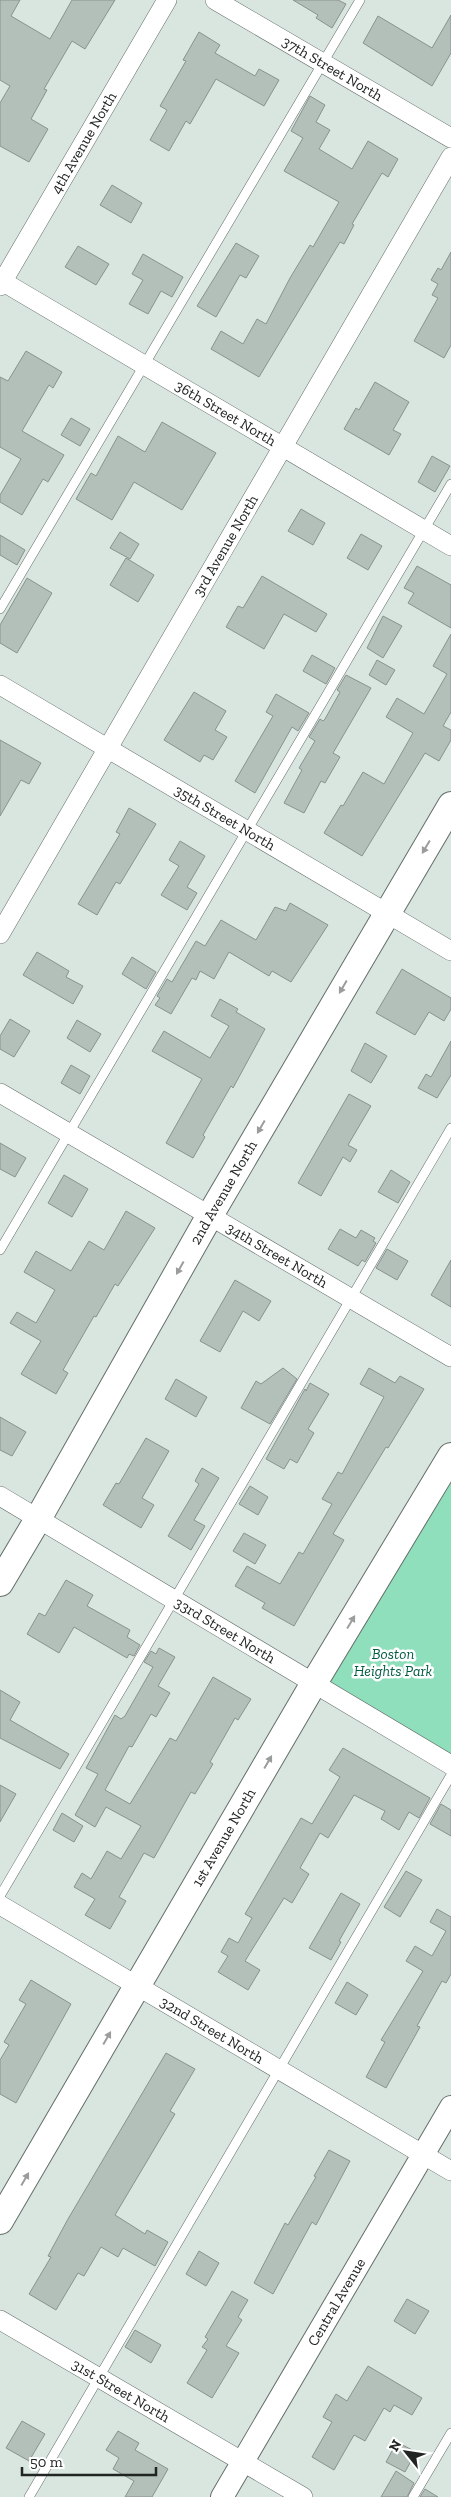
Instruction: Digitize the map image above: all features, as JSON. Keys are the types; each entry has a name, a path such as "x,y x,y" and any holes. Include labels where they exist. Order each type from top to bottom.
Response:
{"main road":[{"name":"2nd Avenue North","path":"0,1583 209,1217 451,805"},
{"name":"1st Avenue North","path":"0,2221 314,1683 451,1456"}],"street":[{"name":"4th Avenue North","path":"1,283 168,0"},
{"name":"37th Street North","path":"215,0 451,138"},
{"name":"3rd Avenue North","path":"0,934 451,157"},
{"name":"36th Street North","path":"1,283 451,546"},
{"name":"35th Street North","path":"0,685 451,951"},
{"name":"34th Street North","path":"0,1093 451,1357"},
{"name":"33rd Street North","path":"0,1496 451,1765"},
{"name":"32nd Street North","path":"0,1905 451,2171"},
{"name":"Central Avenue","path":"222,2497 451,2107"},
{"name":"31st Street North","path":"0,2320 303,2497"}],"lane":[{"path":"0,609 360,0"},
{"path":"0,1250 451,484"},
{"path":"0,1896 451,1128"},
{"path":"29,2497 451,1775"},
{"path":"413,2497 451,2433"}],"green space":[{"name":"Boston Heights Park","path":"451,1456 451,1765 314,1683"}],"building":[{"path":"0,0 20,0 11,16 50,39 72,0 115,0 85,49 72,41 44,89 47,90 31,119 48,129 29,162 0,146 0,103 10,86 0,80"},
{"path":"293,0 338,0 346,4 332,28 316,18 318,15"},
{"path":"451,15 451,53 432,86 363,43 378,16 432,48"},
{"path":"199,32 220,45 215,53 255,76 259,69 279,80 264,106 216,79 190,124 186,121 169,151 150,140 167,110 160,106 186,61 183,60"},
{"path":"310,96 325,105 316,122 330,130 319,149 352,169 368,141 398,159 388,177 382,173 352,224 354,225 344,244 340,242 259,377 211,349 221,331 243,344 257,319 266,324 290,278 310,245 313,247 339,202 284,171 303,138 291,131"},
{"path":"112,185 142,203 131,223 100,205"},
{"path":"236,243 259,256 246,278 240,275 216,317 197,306"},
{"path":"78,246 109,264 96,285 65,267"},
{"path":"451,252 451,345 444,358 414,341 438,298 432,295 438,284 431,280 438,268 441,270"},
{"path":"143,254 183,277 172,297 161,291 148,314 129,304 143,280 132,274"},
{"path":"26,351 62,372 53,388 49,385 22,431 64,455 48,482 43,479 22,515 0,502 0,495 21,459 0,447 0,377 8,381"},
{"path":"375,382 409,402 393,430 401,434 389,455 344,429 356,408 359,410"},
{"path":"71,418 90,429 80,446 61,435"},
{"path":"162,422 216,453 182,510 134,482 112,520 76,499 91,473 96,476 118,436 145,452"},
{"path":"432,456 450,466 435,492 418,482"},
{"path":"301,509 325,523 313,545 288,531"},
{"path":"120,532 139,544 130,559 110,548"},
{"path":"361,534 382,546 368,570 347,558"},
{"path":"0,535 25,550 17,565 0,555"},
{"path":"126,558 154,575 138,602 110,585"},
{"path":"417,566 451,585 451,628 408,603 414,593 404,588"},
{"path":"262,576 327,614 316,632 284,614 264,649 226,627 238,606 243,608"},
{"path":"27,578 52,593 17,653 0,643 0,625"},
{"path":"383,616 402,626 383,658 367,648"},
{"path":"451,634 451,712 443,726 451,730 451,740 439,761 425,753 362,856 324,833 363,772 384,784 413,733 386,717 397,698 424,714 447,674 433,666"},
{"path":"312,655 335,668 326,684 303,671"},
{"path":"377,660 395,670 386,685 369,675"},
{"path":"346,675 371,688 333,753 340,757 325,783 321,781 304,813 284,803 302,770 299,768 315,741 309,737 320,719 323,721 325,719 340,692 337,690"},
{"path":"194,692 226,711 215,730 227,737 213,760 204,755 200,762 164,740"},
{"path":"276,694 309,713 298,731 292,727 255,793 235,781 273,716 266,712"},
{"path":"0,740 41,763 29,784 21,780 0,816"},
{"path":"129,808 156,824 120,884 116,882 97,915 78,904 120,834 116,832"},
{"path":"180,841 205,856 187,887 197,893 187,910 161,895 179,866 169,860"},
{"path":"290,903 328,925 291,982 272,971 269,976 229,952 214,979 200,971 196,980 192,978 171,1014 155,1005 160,998 157,996 167,979 172,982 196,941 205,946 221,920 256,940 275,907 286,911"},
{"path":"37,952 69,971 66,977 83,986 73,1004 23,975"},
{"path":"132,957 156,972 146,989 122,974"},
{"path":"402,969 451,998 451,1009 444,1021 429,1012 415,1035 376,1013"},
{"path":"220,999 238,1009 236,1012 265,1029 233,1088 231,1086 203,1135 205,1137 193,1158 166,1143 202,1079 152,1051 164,1031 210,1058 229,1026 211,1016"},
{"path":"10,1019 30,1031 14,1057 0,1049 0,1036"},
{"path":"77,1020 101,1034 90,1052 67,1038"},
{"path":"451,1041 451,1075 437,1098 418,1088 426,1074 431,1077"},
{"path":"365,1043 387,1056 371,1083 351,1071"},
{"path":"71,1065 90,1076 80,1094 61,1083"},
{"path":"349,1094 371,1106 348,1145 357,1150 350,1162 343,1157 321,1196 298,1183"},
{"path":"0,1143 26,1158 15,1177 0,1169"},
{"path":"391,1170 410,1182 398,1203 378,1192"},
{"path":"64,1175 88,1189 72,1217 48,1203"},
{"path":"126,1211 155,1228 118,1286 115,1284 96,1317 94,1316 63,1370 68,1373 56,1394 21,1374 41,1341 10,1323 17,1312 36,1323 55,1290 24,1272 36,1251 71,1271 89,1241 104,1250"},
{"path":"340,1229 356,1238 361,1230 375,1238 373,1241 376,1243 365,1262 362,1260 358,1266 328,1249"},
{"path":"387,1249 408,1261 397,1280 376,1268"},
{"path":"451,1260 451,1307 431,1295"},
{"path":"235,1280 271,1301 259,1321 243,1311 220,1352 200,1341"},
{"path":"283,1368 297,1379 270,1424 241,1408 256,1381 261,1384"},
{"path":"369,1368 395,1383 400,1376 424,1389 333,1534 344,1540 294,1626 262,1608 265,1603 235,1586 247,1566 280,1584 299,1552 303,1554 332,1504 322,1499 338,1472 342,1474 384,1397 360,1384"},
{"path":"176,1379 207,1397 196,1417 165,1399"},
{"path":"310,1383 329,1394 308,1429 314,1433 297,1463 290,1459 284,1469 266,1459"},
{"path":"0,1417 26,1432 12,1456 0,1450"},
{"path":"146,1438 169,1451 142,1498 154,1505 141,1528 103,1505 116,1483 119,1484"},
{"path":"202,1468 219,1478 194,1520 205,1526 191,1550 168,1536 199,1484 195,1481"},
{"path":"250,1486 268,1497 258,1515 239,1504"},
{"path":"244,1533 266,1545 255,1564 233,1551"},
{"path":"66,1580 93,1595 87,1606 130,1630 127,1637 140,1645 134,1656 129,1654 127,1658 74,1627 59,1653 27,1634 39,1613 45,1616"},
{"path":"159,1648 175,1657 158,1686 170,1693 156,1717 151,1714 132,1747 129,1746 105,1790 130,1804 170,1738 176,1741 213,1677 251,1699 238,1720 235,1718 210,1762 213,1764 195,1794 191,1792 154,1858 144,1853 119,1897 126,1901 110,1929 85,1915 95,1899 74,1887 82,1873 91,1879 107,1851 121,1859 141,1826 106,1807 95,1827 75,1815 98,1774 86,1768 115,1715 121,1719 125,1716 153,1667 144,1662 151,1651 156,1654"},
{"path":"0,1690 20,1702 10,1720 69,1754 60,1769 0,1738"},
{"path":"343,1748 430,1798 419,1818 409,1812 399,1830 381,1819 385,1811 354,1795 328,1838 320,1833 300,1868 309,1874 292,1903 284,1898 245,1961 260,1970 248,1990 218,1972 228,1956 221,1952 229,1938 238,1943 252,1918 245,1914 301,1818 312,1824 340,1777 329,1770"},
{"path":"0,1785 16,1794 0,1822"},
{"path":"441,1804 451,1810 451,1836 430,1824"},
{"path":"62,1813 83,1826 74,1842 53,1830"},
{"path":"406,1871 422,1880 400,1917 384,1907"},
{"path":"341,1893 360,1904 339,1941 341,1942 331,1960 309,1948"},
{"path":"437,1909 451,1917 451,1974 446,1983 442,1981 417,2026 420,2027 386,2088 366,2077 385,2042 381,2040 423,1971 406,1961 415,1946 432,1956 446,1931 430,1922"},
{"path":"31,1980 71,2004 16,2103 0,2094 0,2060 9,2045 4,2042 26,2004 19,2000"},
{"path":"347,1982 368,1995 356,2015 335,2003"},
{"path":"166,2053 195,2069 170,2111 175,2114 115,2215 145,2234 147,2230 168,2242 155,2266 123,2248 118,2257 101,2247 84,2276 78,2273 56,2310 29,2294 51,2257 48,2256 68,2219"},
{"path":"329,2150 350,2161 316,2225 312,2222 273,2294 254,2283 285,2223 288,2225 316,2177 314,2176"},
{"path":"199,2251 219,2263 206,2286 186,2274"},
{"path":"232,2291 248,2300 238,2317 242,2320 226,2346 239,2353 212,2398 187,2383 207,2350 202,2347 208,2339 205,2337"},
{"path":"407,2299 429,2311 415,2334 394,2321"},
{"path":"135,2330 161,2345 151,2363 125,2347"},
{"path":"368,2366 422,2398 412,2415 394,2405 390,2412 384,2408 365,2441 354,2435 334,2470 312,2457 332,2422 323,2417 336,2394 347,2401"},
{"path":"22,2421 45,2434 29,2461 6,2448"},
{"path":"118,2431 139,2443 135,2450 168,2469 152,2497 125,2497 134,2481 113,2469 119,2458 106,2450"},
{"path":"397,2442 416,2452 405,2472 386,2462"},
{"path":"396,2471 414,2483 407,2497 381,2497"},
{"path":"425,2489 438,2497 420,2497"}]}
